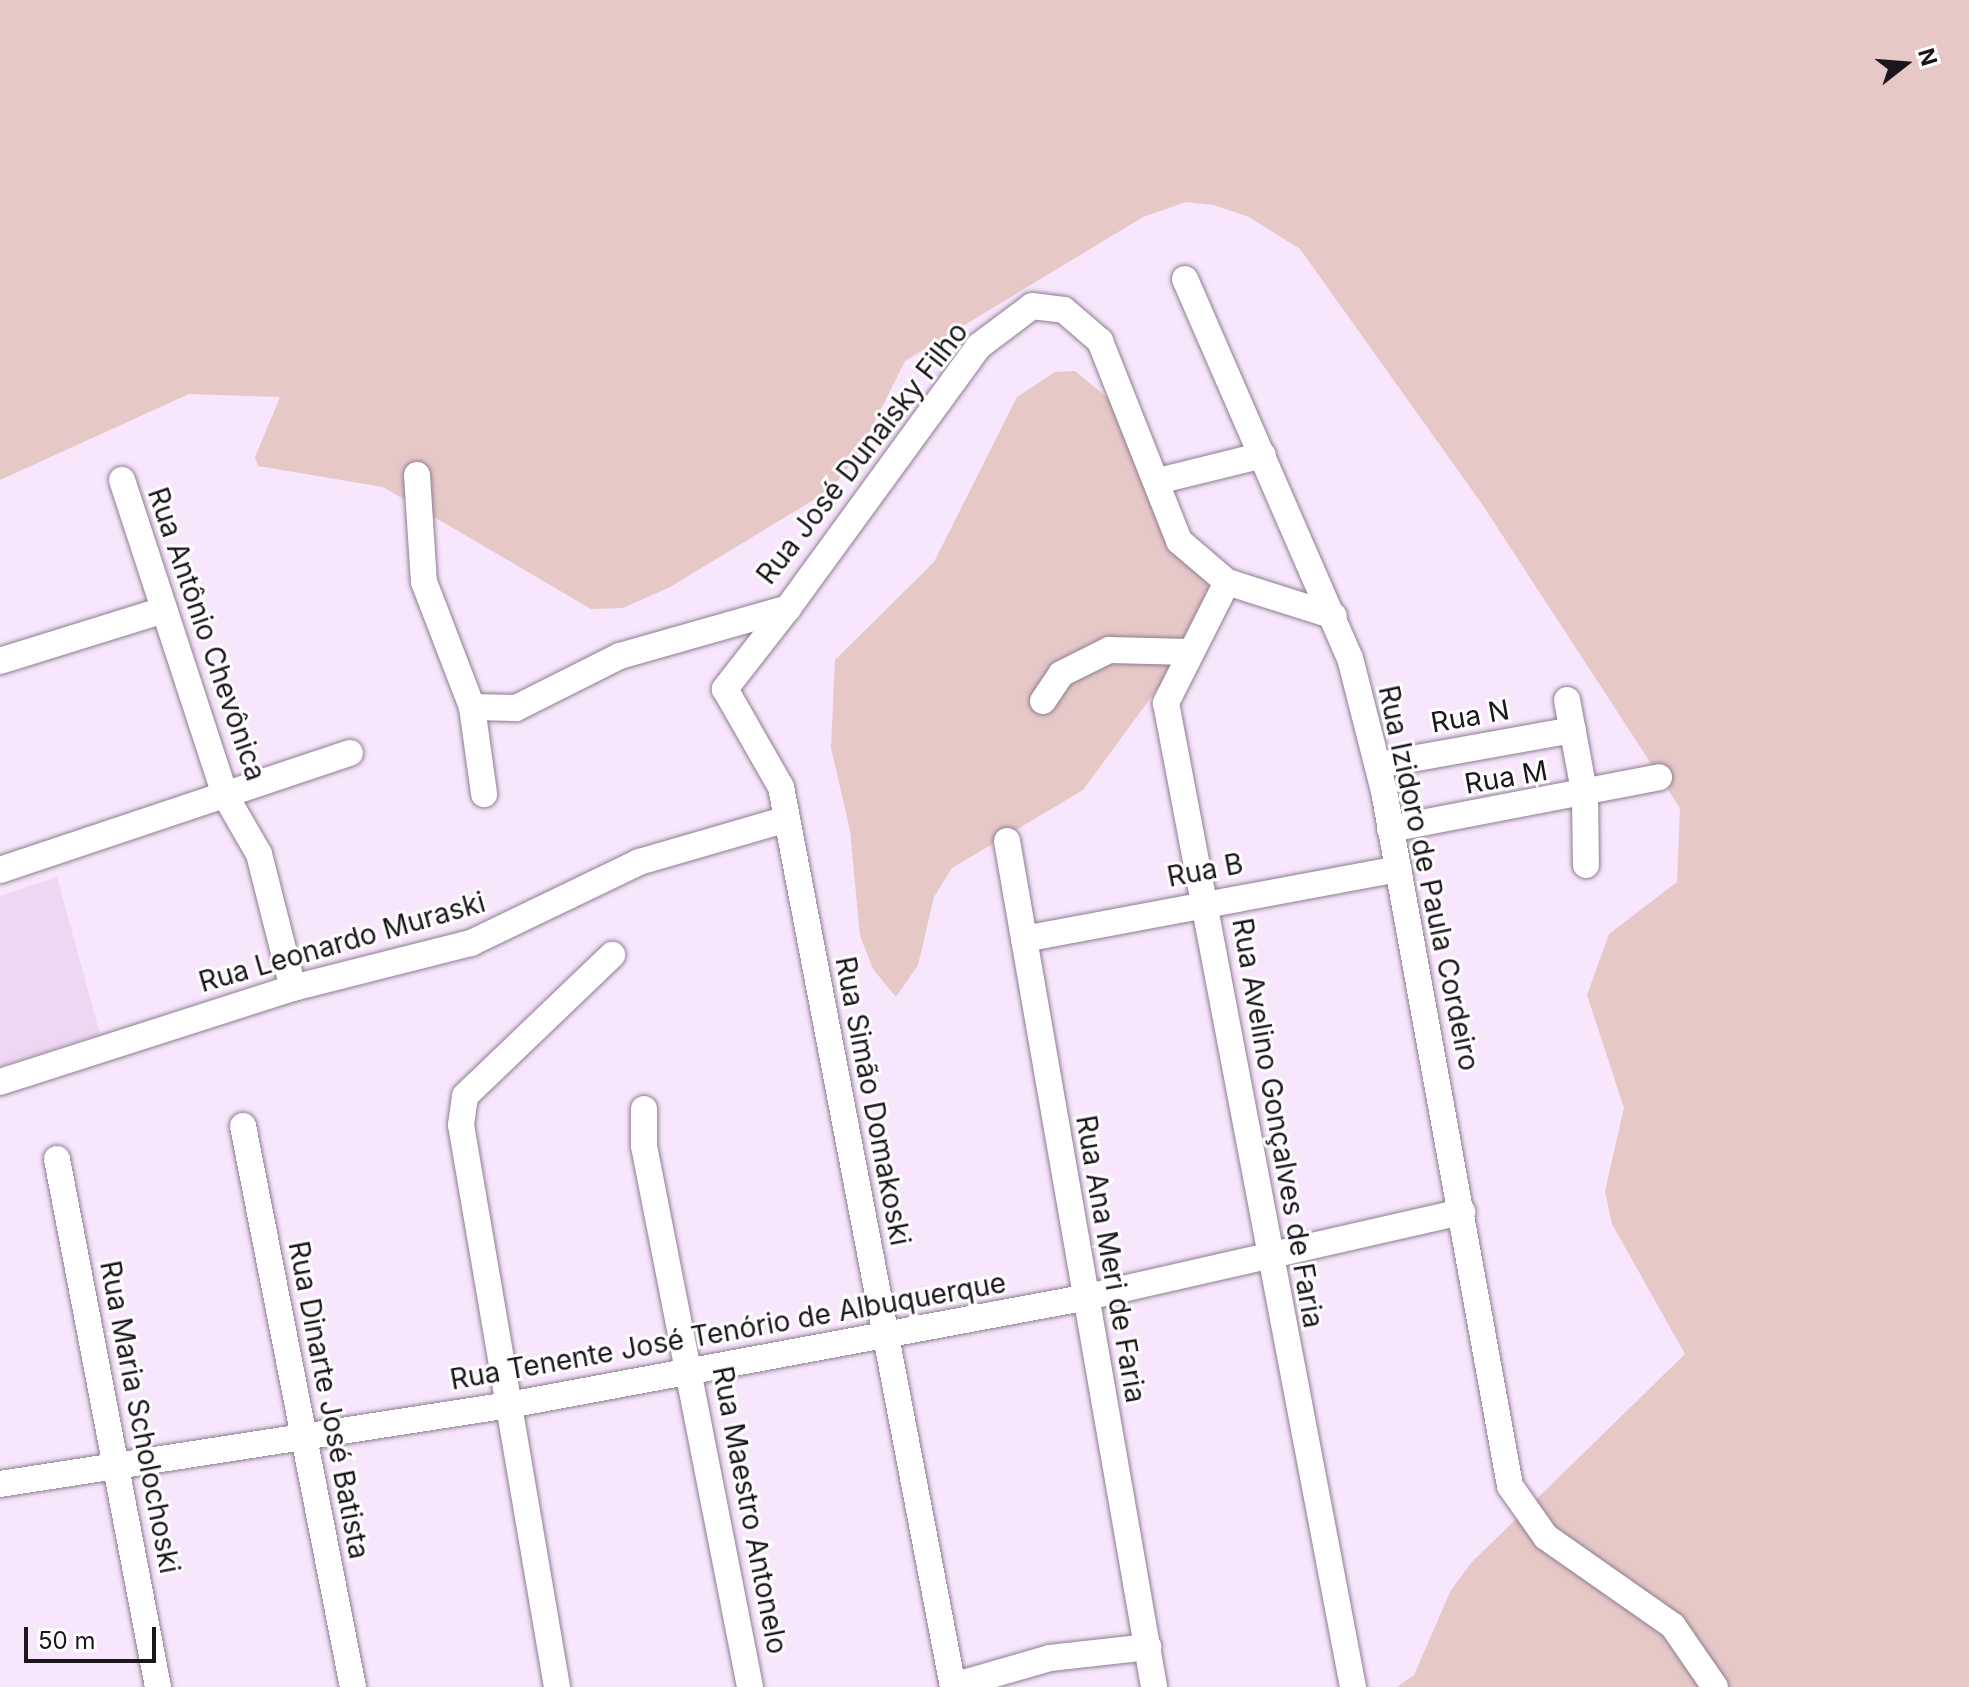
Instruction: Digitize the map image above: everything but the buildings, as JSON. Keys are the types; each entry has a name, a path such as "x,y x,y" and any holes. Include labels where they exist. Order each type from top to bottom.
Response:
{"street":[{"name":"Rua Izidoro de Paula Cordeiro","path":"1185,279 1334,616 1378,765 1510,1486 1528,1516 1546,1537 1648,1604 1715,1687"},
{"name":"Rua José Dunaisky Filho","path":"472,707 516,708 620,656 788,608 979,346 1032,306 1064,310 1100,341 1158,481 1166,525 1227,582"},
{"path":"1158,481 1263,455"},
{"path":"417,475 424,582 472,707 484,794"},
{"name":"Rua Antônio Chevônica","path":"122,480 225,795 259,854 293,988"},
{"path":"1227,582 1334,616"},
{"name":"Rua Avelino Gonçalves de Faria","path":"1227,582 1166,703 1207,902 1353,1687"},
{"name":"Rua Simão Domakoski","path":"788,608 725,689 763,747 787,819 953,1687"},
{"path":"0,661 164,610"},
{"path":"1043,701 1061,674 1109,650 1191,652"},
{"path":"1567,700 1585,796 1586,865"},
{"name":"Rua N","path":"1378,765 1573,730"},
{"path":"0,870 350,753"},
{"name":"Rua M","path":"1390,829 1585,796 1659,777"},
{"name":"Rua Leonardo Muraski","path":"0,1082 293,988 471,943 639,862 787,819"},
{"name":"Rua Ana Meri de Faria","path":"1007,841 1083,1298 1154,1687"},
{"name":"Rua B","path":"1024,939 1207,902 1399,869"},
{"path":"557,1687 461,1125 465,1096 612,955"},
{"name":"Rua Maestro Antonelo","path":"644,1109 644,1146 691,1370 750,1687"},
{"name":"Rua Dinarte José Batista","path":"243,1126 353,1687"},
{"name":"Rua Maria Scholochoski","path":"57,1159 120,1471 158,1687"},
{"name":"Rua Tenente José Tenório de Albuquerque","path":"0,1484 120,1471 509,1405 1083,1298 1273,1258 1462,1212"},
{"path":"953,1687 1050,1658 1148,1647"}],"shaded area":[{"path":"0,0 1969,0 1969,1687 1397,1687 1414,1675 1451,1590 1472,1562 1685,1354 1612,1224 1605,1191 1624,1108 1587,995 1609,934 1677,882 1680,808 1482,504 1300,249 1249,217 1214,205 1186,202 1143,217 905,361 858,455 830,490 670,587 623,608 591,609 383,487 258,466 255,457 280,397 189,394 0,480"},
{"path":"1075,371 1120,408 1208,583 1210,604 1185,651 1083,790 952,868 934,897 918,965 896,997 873,969 860,936 850,830 831,748 835,660 934,562 1017,397 1055,372"},
{"path":"57,877 100,1034 0,1066 0,896"}]}
